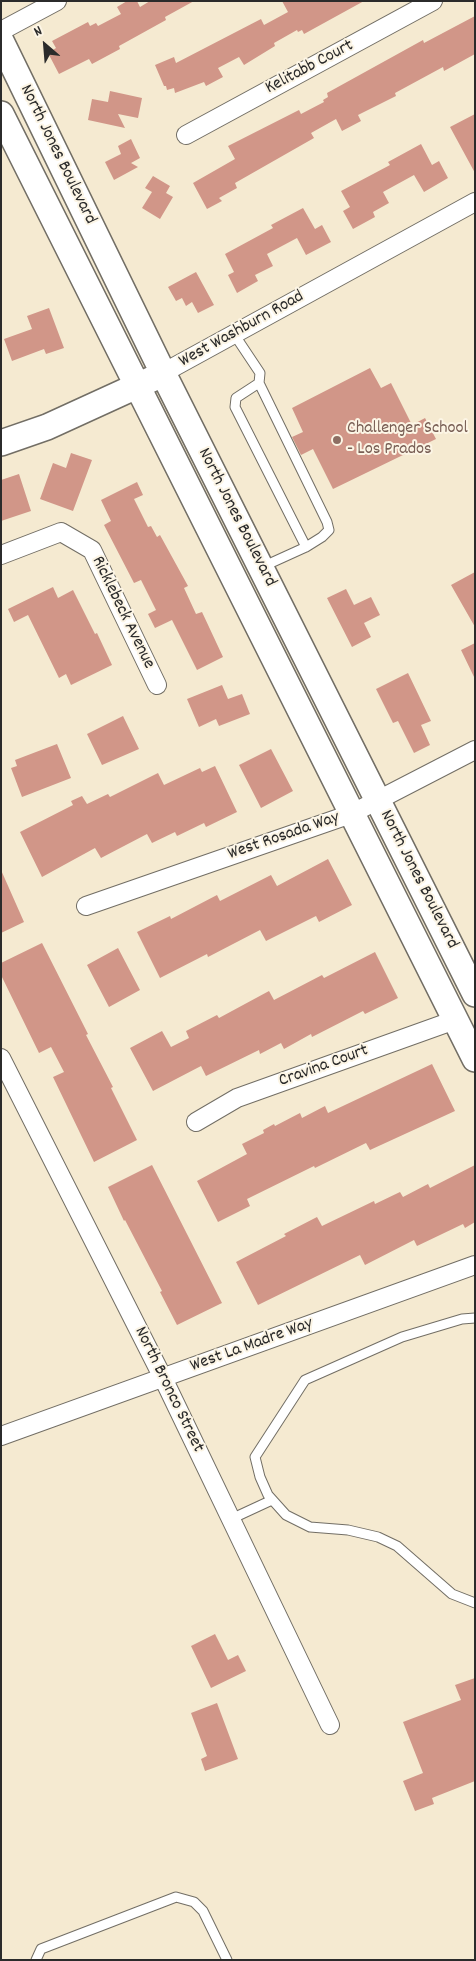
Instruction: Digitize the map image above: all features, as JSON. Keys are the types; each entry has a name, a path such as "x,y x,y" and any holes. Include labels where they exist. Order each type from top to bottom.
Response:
{"main road":[{"name":"North Jones Boulevard","path":"1,41 163,373 475,994"},
{"name":"North Jones Boulevard","path":"1,114 475,1060"},
{"name":"West Washburn Road","path":"1,443 47,427 137,387 163,373"}],"street":[{"path":"1,31 57,1"},
{"name":"Kelitabb Court","path":"186,135 434,1"},
{"name":"West Washburn Road","path":"163,373 475,202"},
{"name":"Ricklebeck Avenue","path":"1,555 61,532 92,550 157,685"},
{"name":"West Rosada Way","path":"86,906 351,814 475,750"},
{"name":"Cravina Court","path":"196,1122 236,1098 455,1020"},
{"name":"North Bronco Street","path":"1,1058 163,1378 330,1726"},
{"name":"West La Madre Way","path":"1,1436 475,1266"}],"lane":[{"path":"234,334 260,373 259,383 327,522 329,530 306,547 261,568"},
{"path":"259,383 236,398 236,407 306,547"},
{"path":"475,1318 462,1319 402,1337 305,1380 255,1457 260,1476 272,1500 286,1515 310,1527 348,1530 397,1546 452,1594 475,1603"},
{"path":"231,1519 272,1500"},
{"path":"36,1960 41,1949 176,1896 194,1902 203,1911 228,1960"}],"building":[{"path":"127,1 137,1 140,7 150,1 194,1 165,17 166,20 119,46 120,49 92,64 89,59 59,74 48,53 56,48 52,41 88,22 90,26 96,23 98,26 121,14 117,7"},
{"path":"282,1 364,1 304,34 302,30 298,32 297,30 274,43 275,46 244,65 239,57 218,68 223,77 206,86 204,82 175,93 174,88 167,90 166,86 164,86 155,65 174,57 176,63 261,19 264,25 288,12"},
{"path":"475,16 475,54 444,71 443,67 395,93 396,96 358,115 361,121 342,131 336,119 311,133 314,138 235,183 237,188 219,198 222,201 207,209 193,183 235,159 228,146 299,110 301,114 324,102 323,100 328,97 327,93 423,40 424,43"},
{"path":"110,91 142,98 138,118 118,114 125,128 88,120 92,99 108,102"},
{"path":"475,114 475,173 450,127"},
{"path":"131,139 140,158 131,163 138,167 114,180 105,162 121,154 118,146"},
{"path":"421,144 432,165 439,161 448,178 424,192 414,175 383,192 389,203 373,212 375,217 353,229 343,211 350,207 341,191 390,165 388,162"},
{"path":"153,176 170,186 166,193 173,197 160,219 142,208 152,192 145,188"},
{"path":"303,208 315,229 322,225 331,242 306,255 297,238 267,254 273,266 255,275 258,281 237,293 228,275 234,272 225,254 273,228 271,225"},
{"path":"196,272 214,305 198,313 192,302 186,306 182,298 176,301 168,287"},
{"path":"49,308 64,348 46,354 44,349 12,361 4,339 32,329 27,316"},
{"path":"370,368 381,388 391,383 412,425 425,418 436,439 333,489 313,449 301,455 292,437 303,432 292,408"},
{"path":"71,453 92,460 73,511 40,499 53,463 66,468"},
{"path":"19,474 31,511 1,521 1,480"},
{"path":"137,482 143,495 134,499 148,527 151,526 157,537 160,535 188,586 184,588 196,614 202,612 223,657 197,670 172,620 155,628 148,614 156,610 141,580 134,583 104,525 111,521 101,500"},
{"path":"475,572 475,627 451,585"},
{"path":"53,587 58,598 73,590 112,665 71,685 66,674 59,678 28,615 14,622 8,609"},
{"path":"346,589 354,605 371,597 380,615 364,623 371,637 352,647 327,598"},
{"path":"475,643 475,679 461,650"},
{"path":"408,673 431,721 421,725 430,745 414,753 398,721 393,723 376,689"},
{"path":"222,685 228,699 242,694 250,714 219,726 216,719 199,727 187,699"},
{"path":"123,716 139,749 102,765 87,734"},
{"path":"57,744 71,778 22,797 11,768 17,766 15,760"},
{"path":"271,749 293,791 261,808 239,765"},
{"path":"215,766 237,812 206,827 204,823 177,836 175,832 152,843 147,834 101,858 95,848 42,877 20,832 73,805 71,801 82,796 87,804 108,794 110,797 158,773 164,785 200,768 202,772"},
{"path":"328,859 352,905 319,922 316,916 266,941 260,930 208,957 207,954 160,978 137,932 170,916 171,919 217,895 220,901 271,875 277,886"},
{"path":"1,870 24,922 1,933"},
{"path":"42,943 88,1034 86,1035 113,1087 111,1088 137,1140 94,1162 53,1077 64,1072 51,1047 39,1053 1,975 1,963"},
{"path":"118,948 140,990 109,1007 87,965"},
{"path":"375,952 398,998 365,1014 363,1011 312,1037 311,1034 284,1049 281,1043 260,1054 259,1050 206,1076 201,1066 153,1091 130,1048 162,1031 171,1047 189,1038 186,1031 217,1015 219,1018 269,991 274,1000 322,975 324,978"},
{"path":"432,1064 455,1111 370,1150 366,1143 315,1168 314,1166 247,1199 250,1206 218,1222 197,1181 247,1154 242,1144 264,1133 263,1130 274,1124 275,1126 300,1113 302,1118 325,1106 328,1113"},
{"path":"152,1165 222,1303 177,1325 160,1292 162,1291 108,1187"},
{"path":"475,1165 475,1222 465,1228 463,1224 417,1246 414,1240 365,1265 360,1255 258,1305 236,1262 286,1236 284,1234 317,1217 322,1226 374,1201 375,1204 400,1192 403,1197 428,1184 430,1188"},
{"path":"215,1634 228,1660 238,1655 246,1671 211,1688 191,1646"},
{"path":"475,1678 475,1781 432,1798 434,1804 415,1811 403,1781 423,1773 403,1722 461,1700 455,1685"},
{"path":"217,1703 238,1759 205,1771 201,1759 207,1756 191,1713"}],"place":[{"name":"Challenger School - Los Prados","path":"337,440"}]}
